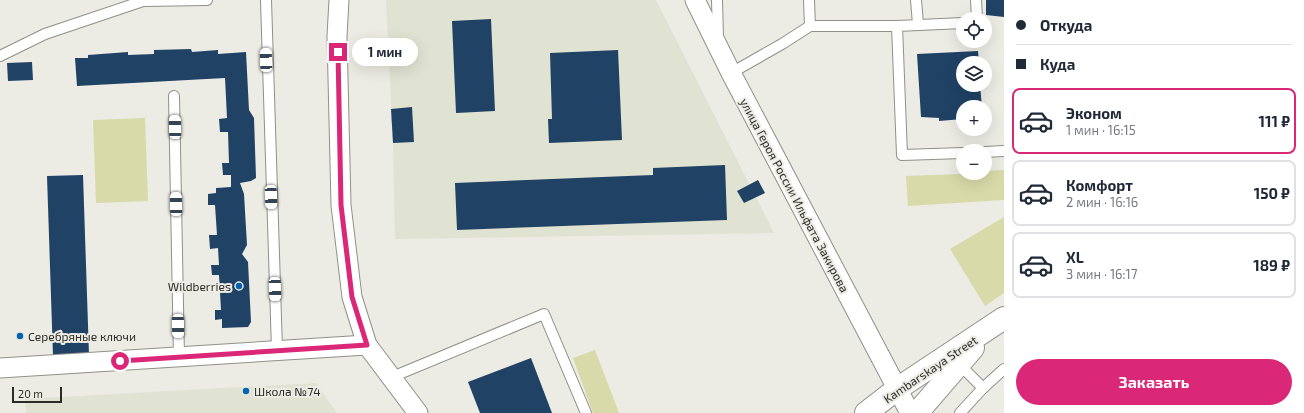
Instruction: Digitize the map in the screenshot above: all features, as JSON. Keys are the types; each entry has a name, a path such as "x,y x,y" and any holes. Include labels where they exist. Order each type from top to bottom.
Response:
{"main road":[{"name":"Kambarskaya Street","path":"866,413 897,389 999,322"},
{"name":"Kambarskaya Street","path":"920,411 959,364 999,322"}],"street":[{"path":"339,0 337,36 341,205 352,297 367,345 418,413"},
{"name":"улица Героя России Ильфата Закирова","path":"695,0 731,73 897,389 920,411"},
{"path":"0,368 367,345"}],"lane":[{"path":"0,56 45,34 143,1 207,0"},
{"path":"266,0 277,350"},
{"path":"717,0 718,47"},
{"path":"809,0 810,26"},
{"path":"916,0 918,24"},
{"path":"976,0 977,12"},
{"path":"731,73 810,26 896,26 956,23"},
{"path":"896,26 902,155 956,153"},
{"path":"174,96 179,357"},
{"path":"992,152 1004,151"},
{"path":"392,377 544,314 586,413"},
{"path":"959,364 983,388"},
{"path":"960,413 983,388 1004,369"}],"shaded area":[{"path":"386,0 656,0 774,233 395,239 393,143"},
{"name":"Школа №74","path":"316,383 337,413 26,413 25,399"}],"green space":[{"path":"145,118 148,201 96,203 93,120"},
{"path":"1004,170 1004,200 908,206 906,176 956,174 956,180 992,180 992,171"},
{"path":"1004,217 1004,293 985,306 950,249"},
{"path":"595,350 619,413 593,413 573,358"}],"building":[{"path":"986,0 1004,0 1004,17 992,16 992,12 986,12"},
{"path":"491,19 495,111 456,113 452,21"},
{"path":"191,49 192,52 218,50 218,54 246,52 249,110 254,118 256,178 251,181 240,183 244,194 247,245 242,254 248,262 251,322 248,327 222,328 222,319 215,320 215,310 221,310 219,275 212,275 211,265 219,265 218,248 210,249 209,235 217,235 215,205 208,205 208,194 216,193 216,188 231,187 231,175 223,175 222,163 229,163 228,132 220,132 219,119 227,118 225,78 77,86 75,58 88,58 88,55 128,52 128,55 154,54 154,50"},
{"path":"618,50 622,140 549,143 548,119 552,119 550,53"},
{"path":"978,51 978,56 956,56 956,92 981,92 981,100 956,100 956,120 939,121 939,118 921,117 917,54"},
{"path":"32,62 33,80 8,81 7,63"},
{"path":"412,107 414,142 393,143 391,109"},
{"path":"725,165 727,220 457,230 455,183 653,175 653,168"},
{"path":"83,175 89,355 53,356 47,176"},
{"path":"758,180 765,193 744,203 737,191"},
{"path":"531,358 552,413 480,413 468,382"}],"place":[{"name":"Wildberries","path":"239,286"},
{"name":"Серебряные ключи","path":"20,336"},
{"name":"Школа №74","path":"246,391"}],"route":[{"path":"120,361 367,345 352,297 341,205 338,52"}]}
